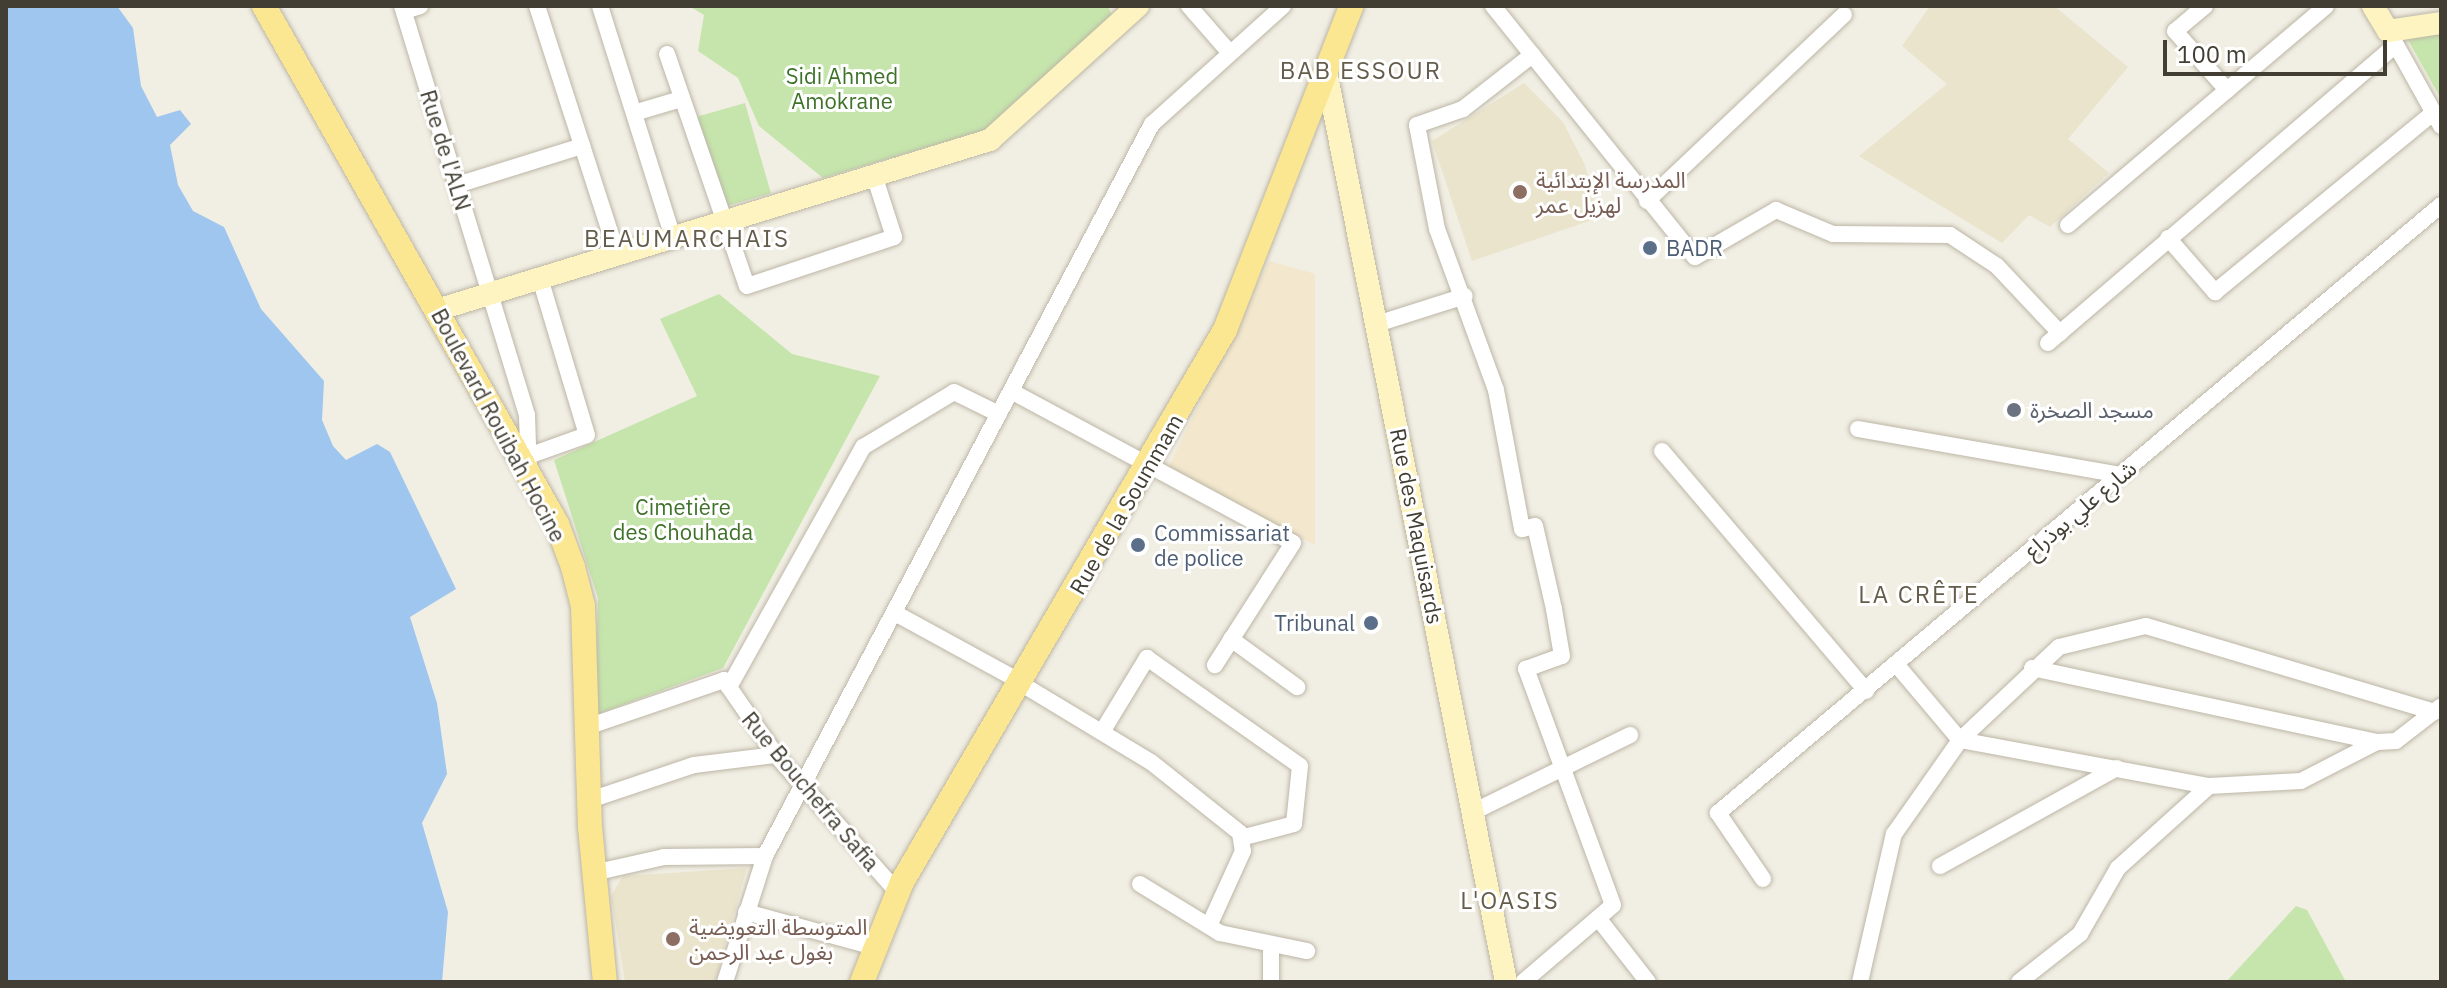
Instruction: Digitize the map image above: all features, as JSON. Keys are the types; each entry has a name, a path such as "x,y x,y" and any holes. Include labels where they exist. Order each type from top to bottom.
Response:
{"main road":[{"name":"Boulevard Rouibah Hocine","path":"264,6 437,310 530,465 557,524 583,606 593,873 605,982"},
{"path":"437,310 990,140 1138,6"},
{"name":"Rue de la Soummam","path":"862,982 897,892 1150,465 1225,330 1351,6"},
{"path":"2373,6 2392,38 2441,23"},
{"name":"Rue des Maquisards","path":"1326,71 1506,982"}],"street":[{"path":"537,6 617,254"},
{"path":"600,6 673,237"},
{"path":"1189,6 1230,53"},
{"path":"1493,6 1695,257 1776,210 1833,234 1950,235 1997,266 2054,338 2392,38 2437,119 2215,292 2168,238"},
{"path":"2205,6 2175,31 2227,90"},
{"path":"2068,225 2326,6"},
{"name":"Rue de l'ALN","path":"409,8 490,294 530,465"},
{"path":"725,982 765,856 1152,124 1275,9"},
{"path":"1647,201 1844,15"},
{"path":"667,54 719,221 747,286 894,237 874,175"},
{"path":"1523,982 1613,905 1567,768 1526,669 1562,656 1554,609 1535,526 1522,529 1496,390 1465,296 1437,229 1417,125 1463,109 1532,55"},
{"path":"634,113 681,99"},
{"path":"457,185 582,146"},
{"name":"شارع علي بوذراع","path":"1763,879 1718,813 2441,205"},
{"path":"530,465 587,435 540,278"},
{"path":"1377,324 1465,296"},
{"path":"1011,391 1293,543 1215,665"},
{"path":"587,727 711,680 729,687 863,447 954,392 999,414"},
{"path":"1858,429 2121,475"},
{"path":"1662,451 1866,691"},
{"path":"895,613 1020,682 1151,762 1241,838 1243,851 1209,926"},
{"path":"1860,982 1894,834 1960,740 2032,668 2059,647 2146,626 2437,709"},
{"path":"1231,639 1297,687"},
{"path":"1102,732 1147,658 1300,766 1294,824 1241,838"},
{"path":"1896,664 1960,740 2209,786 2280,787 2377,742"},
{"path":"2032,668 2377,742 2396,741 2437,709"},
{"name":"Rue Bouchefra Safia","path":"729,687 776,755 897,892"},
{"path":"1473,812 1630,735"},
{"path":"590,800 694,765 776,755"},
{"path":"1940,866 2117,768"},
{"path":"2019,982 2080,934 2118,868 2209,786"},
{"path":"593,873 664,857 765,856"},
{"path":"1140,884 1209,926 1271,946 1307,951"},
{"path":"746,912 874,947"},
{"path":"1598,918 1648,982"},
{"path":"1271,946 1271,982"}],"shaded area":[{"path":"1930,6 2054,6 2128,67 2068,139 2109,173 2050,227 2029,215 2002,243 1859,156 1947,84 1902,46"},
{"name":"المدرسة الإبتدائية لهزيل عمر","path":"1524,83 1563,122 1585,165 1598,218 1472,261 1432,141"},
{"path":"1269,261 1315,274 1315,545 1168,468"},
{"name":"المتوسطة التعويضية بغول عبد الرحمن","path":"747,868 715,982 625,982 611,896 623,876"}],"green space":[{"name":"Sidi Ahmed Amokrane","path":"689,6 1108,6 1112,15 988,129 823,178 759,126 738,78 698,51 704,15"},
{"path":"2441,33 2441,99 2406,36"},
{"path":"745,103 771,193 722,207 696,117"},
{"name":"Cimetière des Chouhada","path":"719,294 792,354 880,376 723,668 595,715 598,598 554,460 697,396 660,319"},
{"path":"2296,906 2307,910 2346,982 2226,982"}],"water":[{"path":"6,6 117,6 133,28 141,86 157,117 180,110 191,124 170,145 178,185 193,211 224,227 261,309 324,381 322,420 333,446 346,460 377,444 390,452 456,589 410,617 437,703 447,774 422,823 448,912 442,982 6,982"}],"place":[{"name":"المدرسة الإبتدائية لهزيل عمر","path":"1520,192"},
{"name":"BADR","path":"1650,248"},
{"name":"مسجد الصخرة","path":"2014,410"},
{"name":"Commissariat de police","path":"1138,545"},
{"name":"Tribunal","path":"1371,623"},
{"name":"المتوسطة التعويضية بغول عبد الرحمن","path":"673,939"}],"district":[{"name":"BAB ESSOUR","path":"1361,71"},
{"name":"BEAUMARCHAIS","path":"687,239"},
{"name":"LA CRÊTE","path":"1919,595"},
{"name":"L'OASIS","path":"1510,901"}]}
